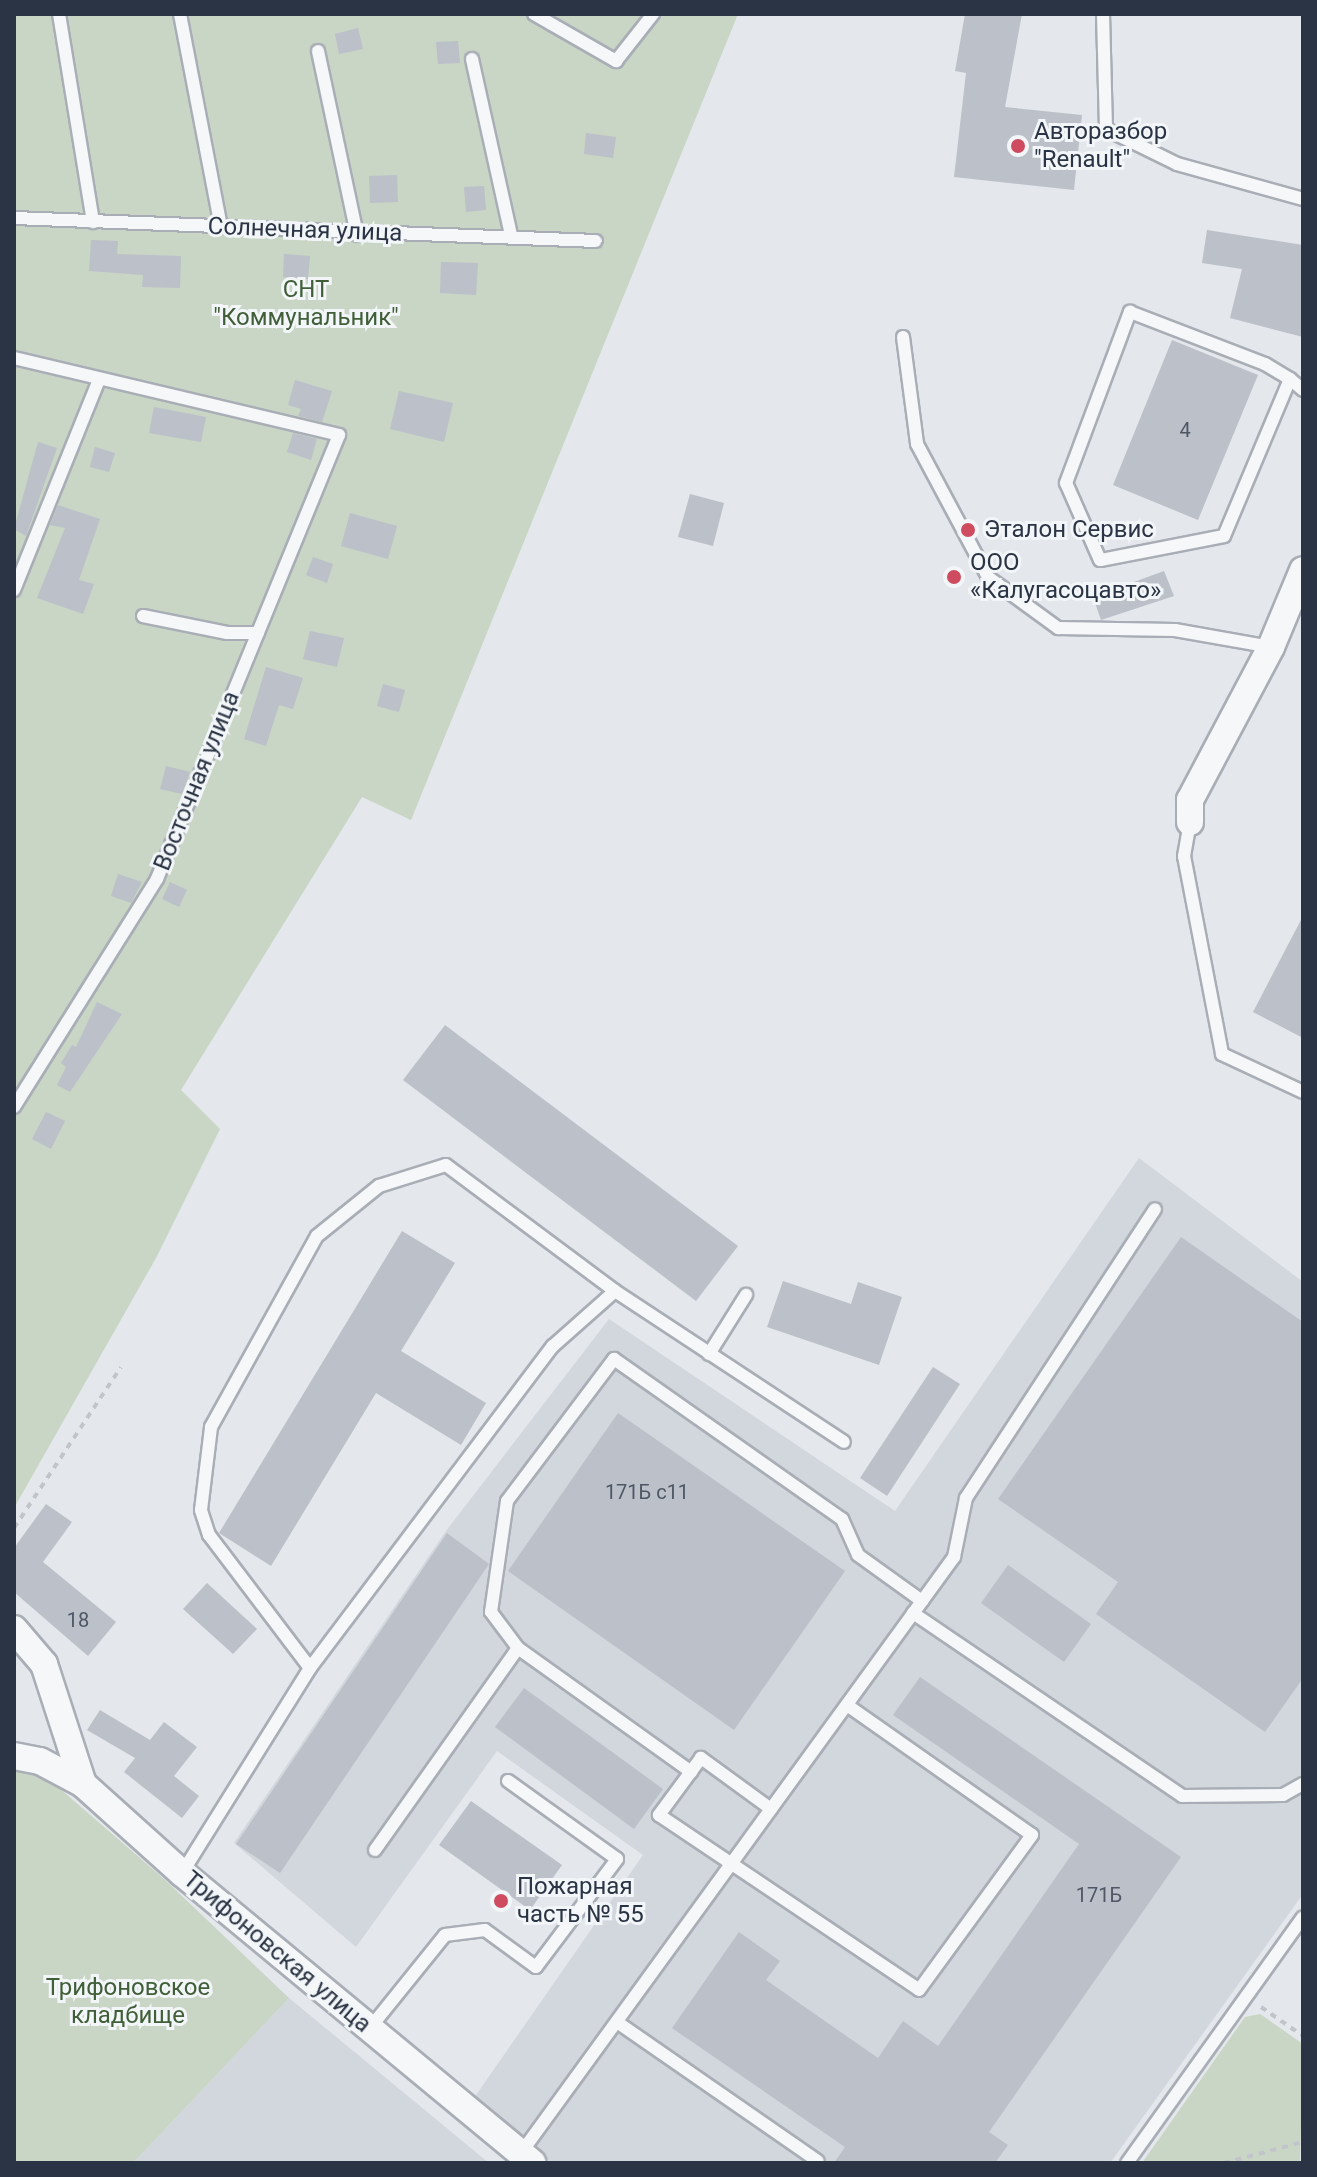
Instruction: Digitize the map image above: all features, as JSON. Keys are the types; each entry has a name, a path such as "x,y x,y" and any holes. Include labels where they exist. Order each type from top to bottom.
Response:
{"street":[{"path":"1190,822 1190,800 1271,647 1303,570"},
{"path":"1271,647 1303,606"},
{"path":"14,1629 44,1664 83,1784"},
{"name":"Трифоновская улица","path":"14,1756 40,1761 83,1784 182,1873 527,2158"}],"lane":[{"path":"59,14 93,222"},
{"path":"180,14 221,227"},
{"path":"534,14 616,61 653,14"},
{"path":"1103,14 1106,129 1177,164 1303,199"},
{"path":"318,51 357,235"},
{"path":"472,59 511,235"},
{"name":"Солнечная улица","path":"14,218 357,235 511,235 596,241"},
{"path":"1290,379 1224,536 1100,560 1066,483 1130,312 1290,379 1303,390"},
{"path":"903,337 917,444 988,577 1058,628 1175,630 1271,647"},
{"path":"14,358 99,380 14,590"},
{"name":"Восточная улица","path":"16,1100 157,879 339,435 99,380"},
{"path":"143,616 227,633 258,633"},
{"path":"1190,822 1184,856 1222,1054 1303,1092"},
{"path":"310,1668 209,1535 201,1510 211,1427 317,1236 379,1186 446,1165 615,1291 844,1442"},
{"path":"527,2158 617,2022 954,1557 966,1498 1155,1209"},
{"path":"182,1873 310,1668 553,1346 615,1291"},
{"path":"709,1354 746,1295"},
{"path":"691,1772 518,1648 491,1612 507,1501 614,1359 842,1519 858,1555 922,1601"},
{"path":"913,1613 1182,1796 1283,1795 1303,1784"},
{"path":"375,1850 518,1648"},
{"path":"771,1809 701,1758 659,1815 730,1867 919,1990 1032,1835 847,1705"},
{"path":"370,2028 445,1935 485,1930 536,1967 617,1859 508,1781"},
{"path":"1127,2163 1303,1917"},
{"path":"617,2022 818,2161"}],"path":[{"path":"14,1528 121,1367"},
{"path":"1246,1997 1303,2036"},
{"path":"1224,2163 1303,2142"}],"shaded area":[{"path":"1139,1158 1303,1282 1303,1894 1110,2163 552,2163 474,2098 643,1855 497,1751 356,1947 234,1843 446,1531 609,1319 895,1511"},
{"path":"289,1998 489,2163 133,2163"}],"green space":[{"name":"СНТ \"Коммунальник\"","path":"14,14 738,14 411,820 362,797 181,1090 220,1129 156,1258 14,1508"},
{"name":"Трифоновское кладбище","path":"14,1749 163,1878 289,1998 133,2163 14,2163"},
{"path":"1260,2014 1303,2044 1300,2163 1142,2163 1245,2017"}],"building":[{"name":"Авторазбор \"Renault\"","path":"965,14 1022,14 1005,107 1082,115 1074,190 954,177 966,73 955,71"},
{"path":"358,28 363,49 339,54 335,34"},
{"path":"458,41 460,63 438,64 436,42"},
{"path":"586,133 616,137 613,158 584,154"},
{"path":"397,175 398,202 370,203 369,176"},
{"path":"484,186 486,210 466,212 464,187"},
{"path":"1207,230 1303,245 1303,337 1230,318 1242,269 1202,263"},
{"path":"91,240 118,241 117,254 181,256 180,288 142,287 143,275 89,271"},
{"path":"284,254 310,256 308,279 283,277"},
{"path":"441,262 478,263 476,295 440,293"},
{"path":"1172,340 1258,375 1198,520 1113,485"},
{"path":"295,380 332,391 322,422 298,416 301,409 288,405"},
{"path":"399,391 453,403 444,442 390,429"},
{"path":"154,407 206,417 201,442 149,433"},
{"path":"293,433 317,439 311,460 287,452"},
{"path":"38,442 57,448 26,536 14,529"},
{"path":"95,447 115,453 109,472 90,467"},
{"path":"690,494 724,503 713,546 678,537"},
{"path":"58,505 100,519 79,580 94,584 83,614 37,598 65,528 50,525"},
{"path":"350,513 397,526 388,559 341,546"},
{"path":"313,557 333,564 327,583 306,575"},
{"path":"1164,571 1174,596 1101,620 1093,597"},
{"path":"310,631 344,638 337,667 303,659"},
{"path":"266,667 303,678 293,709 279,705 266,746 244,739"},
{"path":"383,684 405,690 399,712 377,706"},
{"path":"166,766 190,772 182,794 160,789"},
{"path":"118,874 142,882 131,903 111,896"},
{"path":"170,882 187,890 179,907 162,899"},
{"path":"1303,916 1303,1038 1253,1012"},
{"path":"97,1002 122,1014 70,1092 57,1085 66,1067 61,1063 72,1045 76,1047"},
{"path":"445,1025 738,1246 696,1301 403,1080"},
{"path":"46,1112 65,1121 51,1149 32,1139"},
{"path":"402,1231 455,1263 401,1351 486,1403 461,1445 376,1393 271,1566 219,1533"},
{"path":"1181,1237 1303,1322 1303,1678 1265,1732 1096,1614 1118,1582 998,1499"},
{"path":"783,1281 851,1304 858,1282 902,1297 879,1365 767,1327"},
{"path":"933,1367 960,1384 887,1496 860,1478"},
{"path":"618,1413 845,1571 734,1730 508,1571"},
{"path":"46,1504 72,1522 43,1562 116,1622 88,1656 14,1592 14,1548"},
{"path":"447,1533 489,1564 280,1873 236,1844"},
{"path":"1008,1565 1091,1624 1064,1662 981,1603"},
{"path":"207,1583 257,1629 233,1654 183,1609"},
{"path":"920,1677 1181,1857 989,2132 1008,2145 995,2163 834,2163 845,2147 672,2028 739,1932 780,1961 766,1980 878,2058 903,2021 938,2046 1079,1844 893,1715"},
{"path":"524,1688 663,1789 634,1829 495,1727"},
{"path":"100,1710 150,1740 164,1722 197,1747 174,1776 199,1796 182,1818 124,1772 135,1758 87,1730"},
{"path":"471,1801 562,1865 530,1910 439,1845"}],"place":[{"name":"Авторазбор \"Renault\"","path":"1018,146"},
{"name":"Эталон Сервис","path":"968,530"},
{"name":"ООО «Калугасоцавто»","path":"954,577"},
{"name":"Пожарная часть № 55","path":"501,1901"}]}
